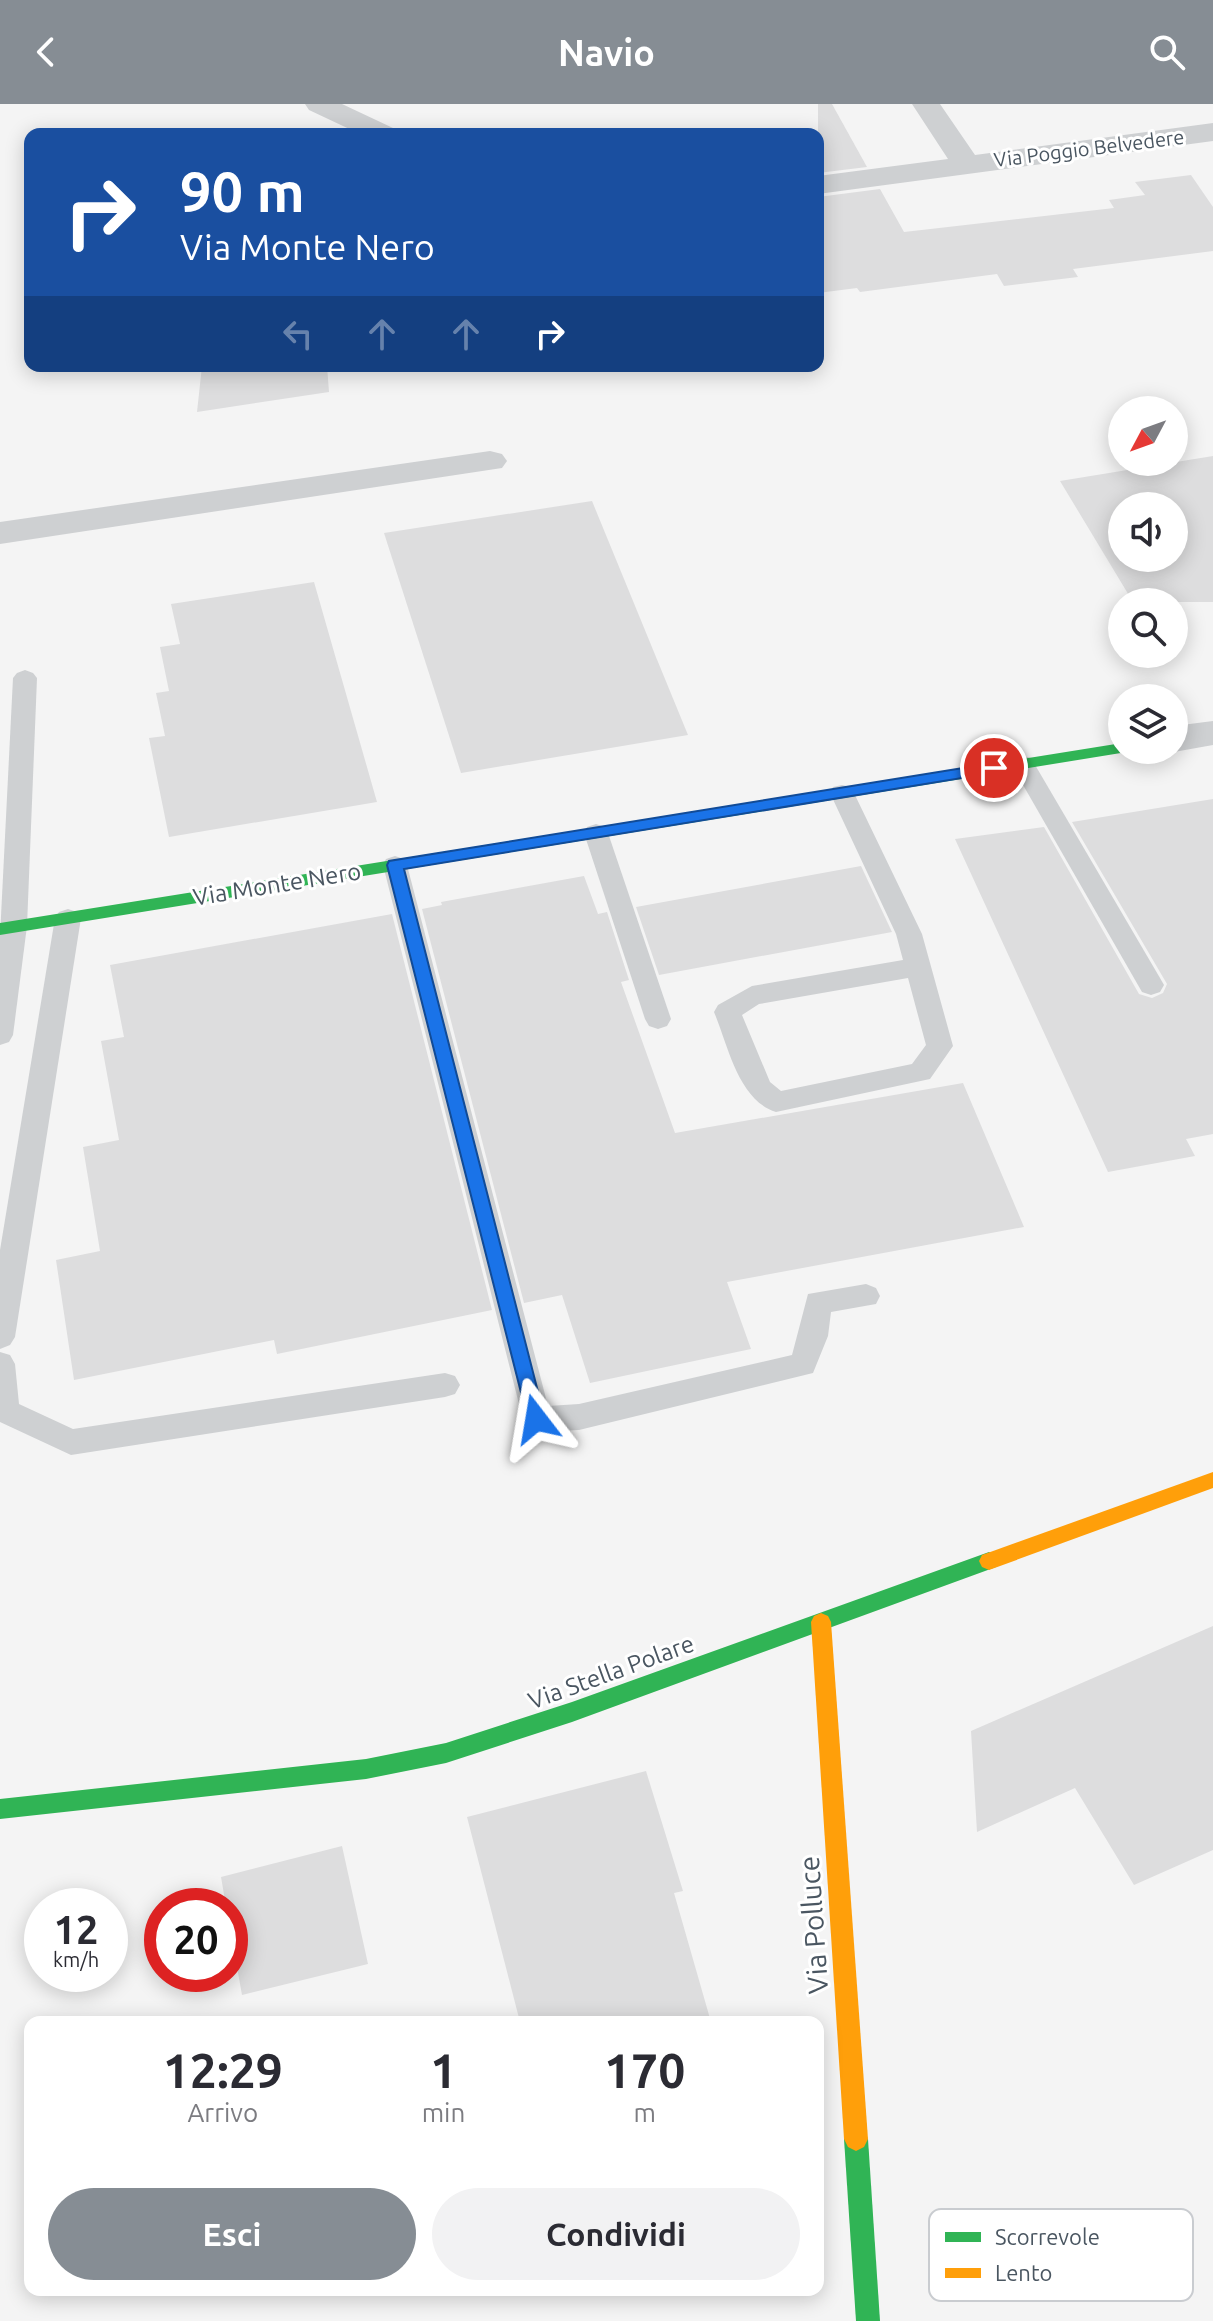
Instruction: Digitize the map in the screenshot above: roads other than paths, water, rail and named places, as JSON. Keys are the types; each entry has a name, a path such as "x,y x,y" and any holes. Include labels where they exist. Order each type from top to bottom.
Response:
{"street":[{"path":"319,104 370,128"},
{"path":"926,104 966,164"},
{"name":"Via Poggio Belvedere","path":"824,184 1213,132"},
{"path":"0,533 490,461"},
{"path":"1188,737 1213,733"},
{"name":"Via Monte Nero","path":"7,928 1108,750"},
{"name":"Via Stella Polare","path":"0,1809 366,1769 446,1753 563,1716 1213,1480"},
{"name":"Via Polluce","path":"821,1622 868,2321"}],"lane":[{"path":"0,1035 25,678"},
{"path":"1023,764 1151,985"},
{"path":"842,793 909,934 940,1046 921,1072 776,1102 759,1088 727,1012 752,996 918,967"},
{"path":"596,833 658,1019"},
{"path":"395,865 536,1419 579,1417 803,1364 813,1336 818,1302 866,1296"},
{"path":"0,1337 68,918"},
{"path":"0,1364 5,1411 71,1442 445,1385"}]}
